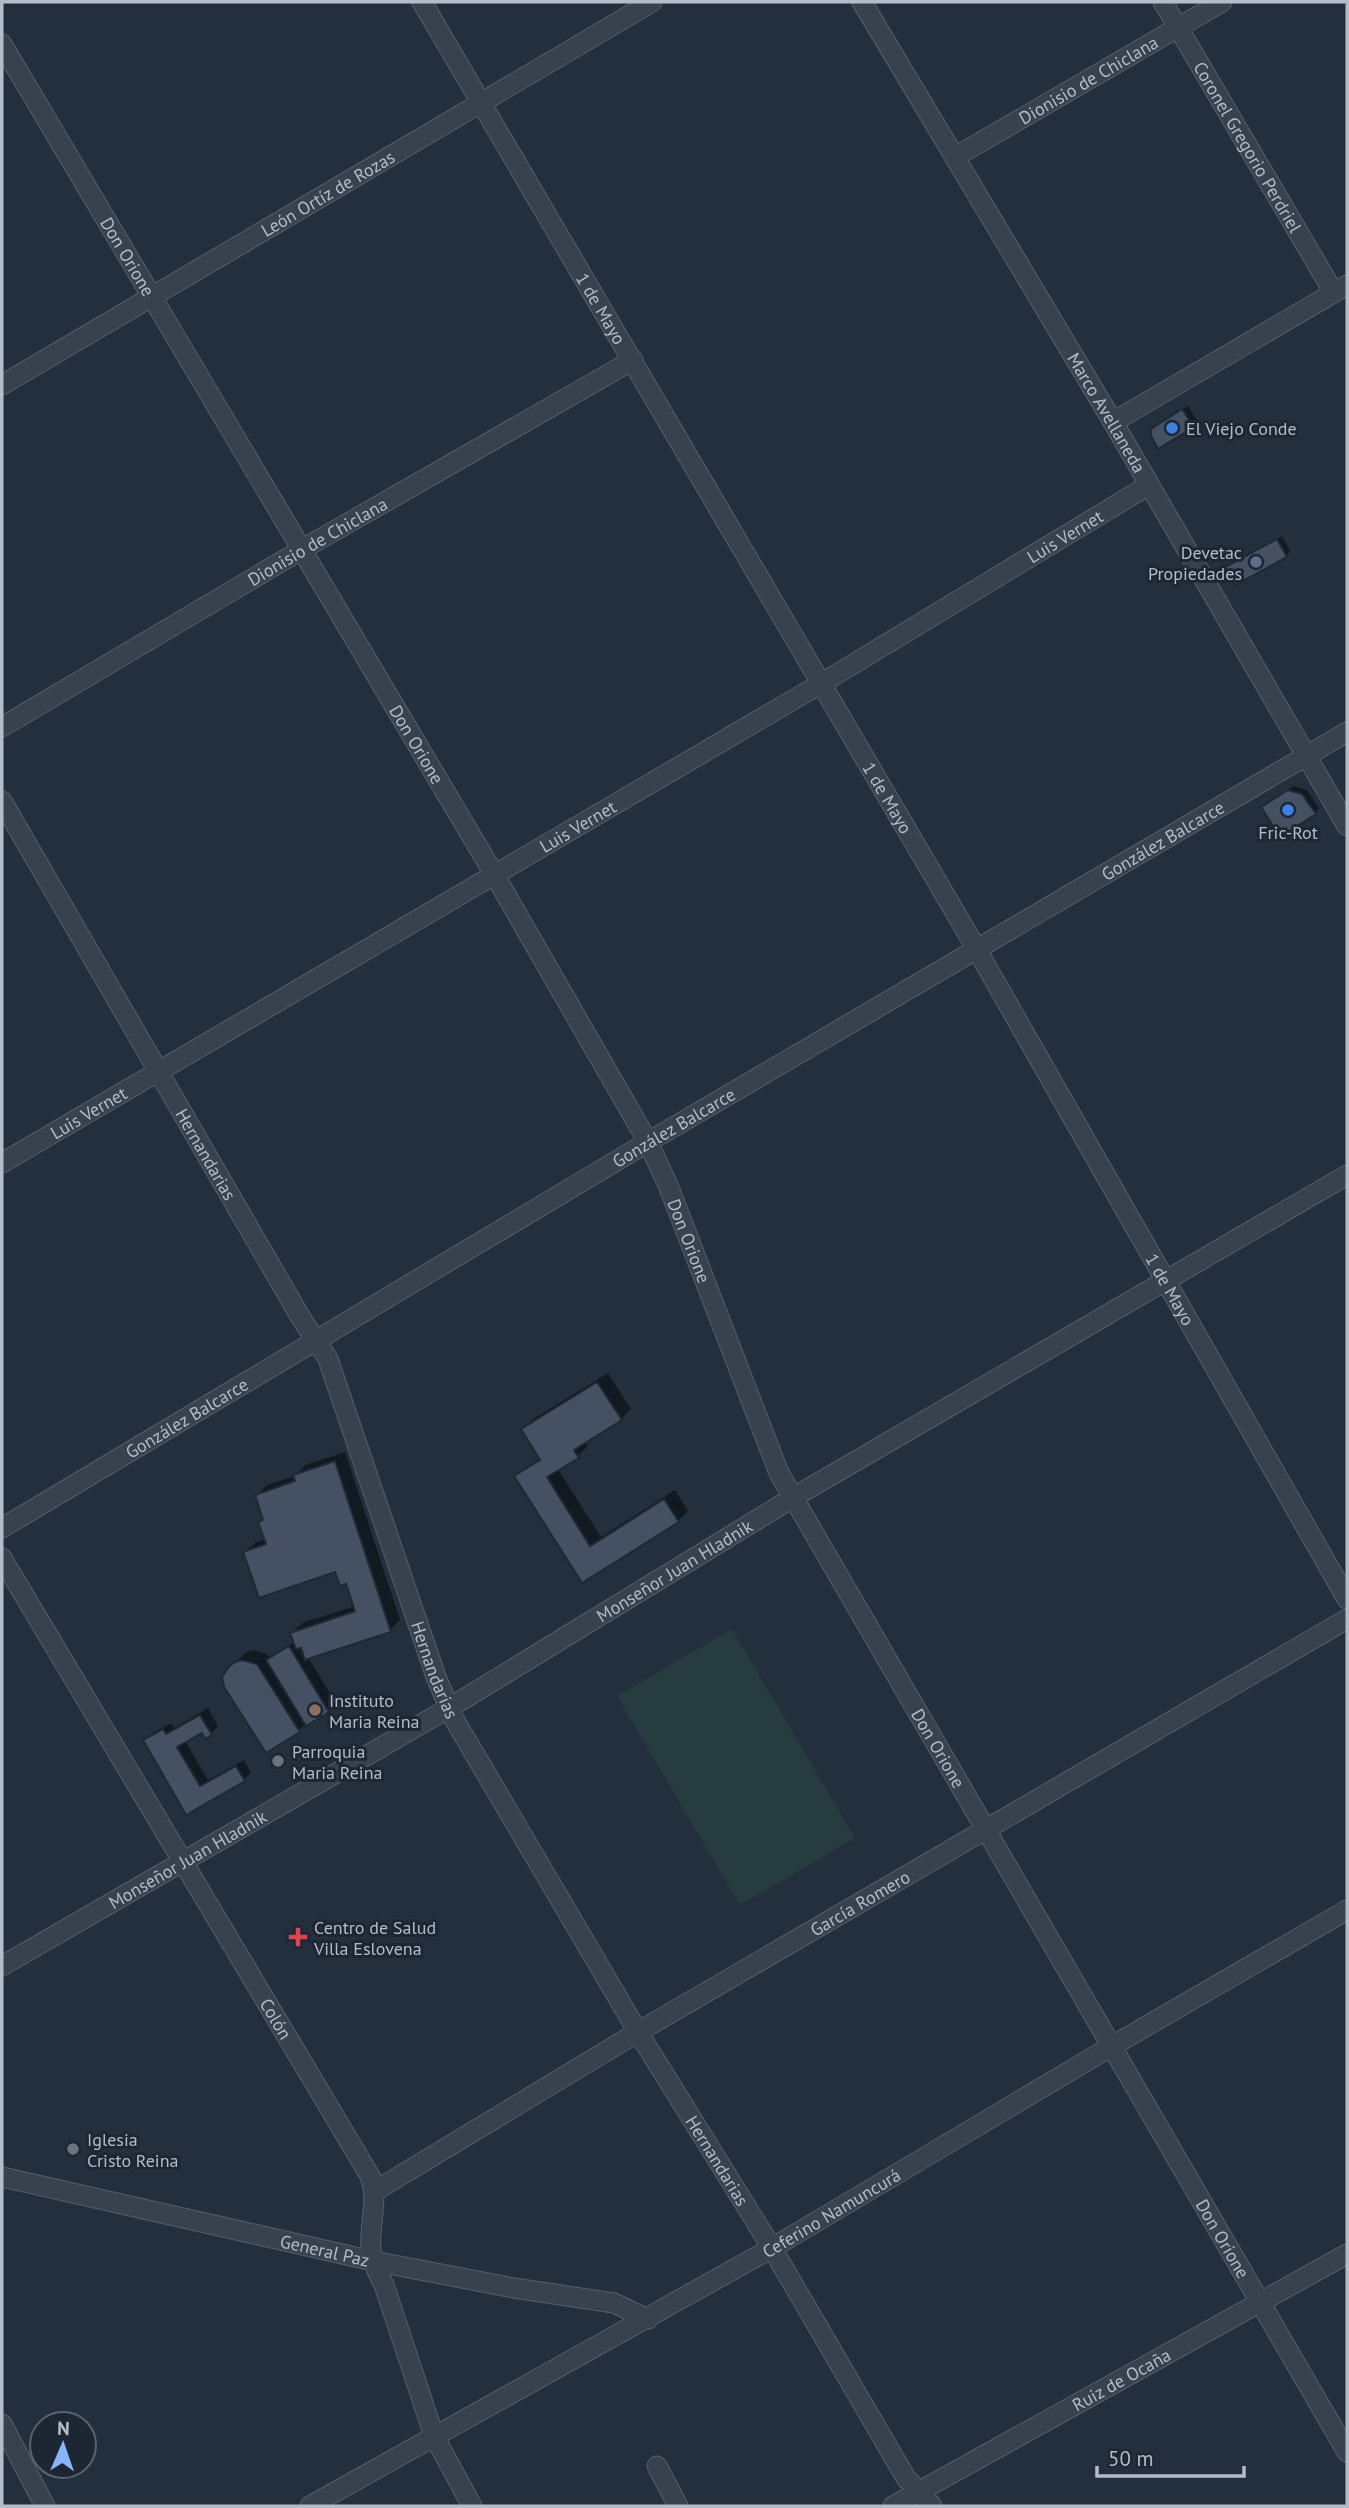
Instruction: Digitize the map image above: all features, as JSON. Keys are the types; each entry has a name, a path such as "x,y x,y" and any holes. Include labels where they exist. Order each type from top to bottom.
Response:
{"street":[{"name":"1 de Mayo","path":"422,2 976,948 1347,1599"},
{"name":"León Ortíz de Rozas","path":"2,385 652,2"},
{"name":"Marco Avellaneda","path":"862,2 1113,422 1347,826"},
{"name":"Coronel Gregorio Perdriel","path":"1163,2 1340,289"},
{"name":"Dionisio de Chiclana","path":"954,157 1222,2"},
{"name":"Don Orione","path":"2,44 494,874 648,1142 668,1185 779,1472 1347,2452"},
{"path":"1113,422 1340,289"},
{"name":"Dionisio de Chiclana","path":"2,727 301,550 633,360"},
{"name":"Luis Vernet","path":"2,1163 822,683 1149,485"},
{"name":"González Balcarce","path":"2,1528 648,1142 1347,732"},
{"name":"Hernandarias","path":"2,801 157,1073 301,1318 328,1359 436,1677 449,1708 638,2032 772,2248 905,2478 925,2499"},
{"name":"Monseñor Juan Hladnik","path":"2,1966 449,1708 793,1497 1347,1175"},
{"name":"Colón","path":"2,1558 370,2176 375,2191 371,2246 373,2262 384,2285 434,2436 472,2506"},
{"name":"García Romero","path":"375,2191 638,2032 1347,1619"},
{"name":"Ceferino Namuncurá","path":"310,2506 772,2248 1347,1910"},
{"name":"General Paz","path":"2,2176 373,2262 513,2288 614,2303 648,2319"},
{"name":"Ruiz de Ocaña","path":"894,2506 925,2499 1347,2254"},
{"path":"2,2424 45,2506"},
{"path":"657,2466 678,2506"}],"green space":[{"path":"732,1629 855,1838 740,1905 617,1696"}],"building":[{"name":"El Viejo Conde","path":"1182,409 1194,427 1158,449 1151,436 1151,429"},
{"name":"Devetac Propiedades","path":"1277,539 1287,557 1236,585 1225,567"},
{"name":"Fric-Rot","path":"1288,790 1302,794 1316,814 1280,837 1261,807"},
{"path":"597,1382 622,1420 574,1450 579,1458 547,1477 590,1546 664,1499 679,1522 582,1583 514,1476 540,1460 521,1429"},
{"path":"335,1461 391,1632 305,1660 301,1648 296,1649 290,1633 355,1611 346,1584 340,1586 335,1572 259,1598 243,1552 266,1544 258,1522 263,1520 255,1495 295,1481 293,1475"},
{"path":"289,1646 329,1712 306,1726 266,1660"},
{"path":"241,1660 257,1664 300,1732 266,1753 224,1687 222,1677 233,1663"},
{"path":"200,1715 212,1735 205,1739 202,1733 177,1747 200,1786 236,1766 245,1781 186,1815 143,1740 163,1729 166,1734"}],"place":[{"name":"El Viejo Conde","path":"1172,428"},
{"name":"Devetac Propiedades","path":"1256,562"},
{"name":"Fric-Rot","path":"1288,810"},
{"name":"Instituto Maria Reina","path":"315,1710"},
{"name":"Parroquia Maria Reina","path":"278,1761"},
{"name":"Centro de Salud Villa Eslovena","path":"298,1937"},
{"name":"Iglesia Cristo Reina","path":"73,2149"}]}
